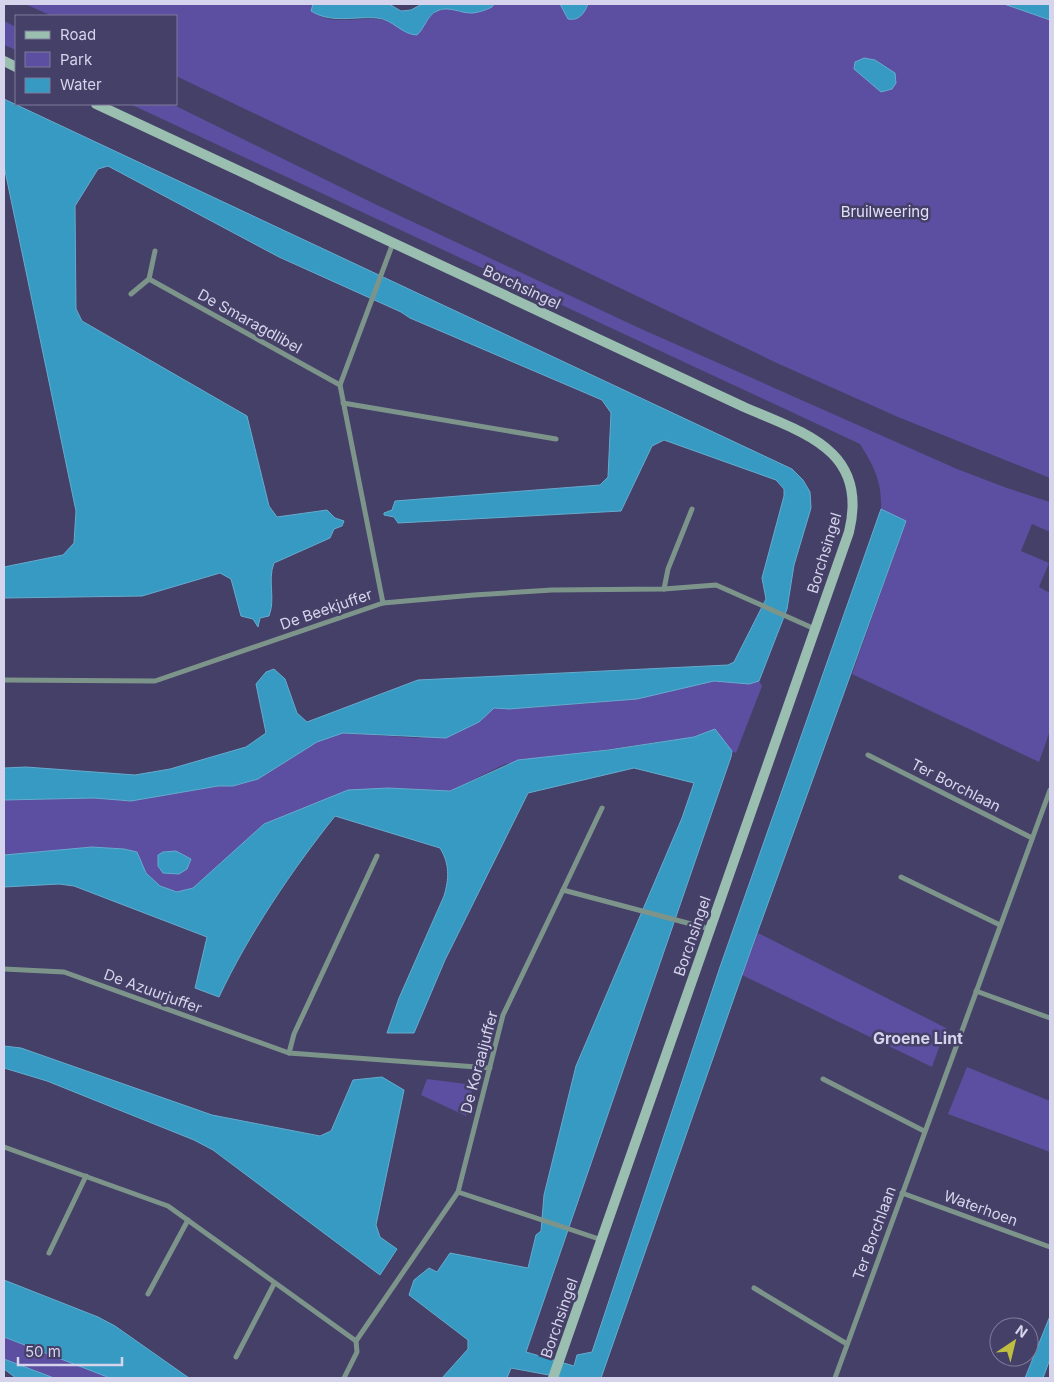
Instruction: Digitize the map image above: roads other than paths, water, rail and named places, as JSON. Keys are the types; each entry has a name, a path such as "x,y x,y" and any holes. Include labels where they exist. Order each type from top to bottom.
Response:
{"main road":[{"name":"Borchsingel","path":"98,105 811,436 833,454 847,474 854,506 849,532 554,1378"}],"street":[{"path":"382,603 340,385 393,243"},
{"path":"130,294 149,279 155,251"},
{"name":"De Smaragdlibel","path":"149,279 340,385"},
{"path":"343,403 556,440"},
{"path":"664,589 668,569 692,509"},
{"name":"De Beekjuffer","path":"4,680 154,681 382,603 552,590 664,589 716,585 815,629"},
{"name":"Ter Borchlaan","path":"868,755 1032,838"},
{"name":"Ter Borchlaan","path":"835,1378 1050,790"},
{"name":"De Koraaljuffer","path":"356,1341 401,1272 458,1192 503,1015 602,808"},
{"path":"290,1053 294,1034 377,856"},
{"path":"901,878 1000,924"},
{"path":"563,890 710,929"},
{"name":"De Azuurjuffer","path":"4,969 64,972 290,1053 490,1068"},
{"path":"976,991 1050,1018"},
{"path":"823,1079 924,1132"},
{"path":"4,1147 168,1206 274,1284 356,1341 357,1352 344,1378"},
{"path":"49,1253 86,1176"},
{"path":"458,1192 602,1240"},
{"name":"Waterhoen","path":"902,1193 1050,1247"},
{"path":"148,1294 188,1220"},
{"path":"236,1357 274,1284"},
{"path":"754,1288 848,1344"}],"water":[{"path":"313,4 389,4 401,11 411,10 422,4 494,4 492,7 473,13 450,9 437,11 431,15 417,35 407,32 383,19 343,19 319,15 311,11"},
{"path":"560,4 588,4 581,16 575,19 568,19"},
{"path":"1004,4 1050,4 1050,20"},
{"path":"864,58 875,60 895,73 896,83 892,89 881,92 854,69 855,62"},
{"path":"4,99 792,469 803,480 810,492 811,508 794,565 787,609 759,681 749,684 714,681 637,699 509,709 494,708 479,722 446,738 343,733 317,742 258,779 233,786 218,786 131,801 94,798 4,800 4,768 26,767 135,775 170,769 246,747 266,733 256,684 266,672 274,669 285,679 297,713 307,722 418,680 728,665 734,662 766,599 762,578 784,496 784,489 776,480 664,440 652,446 621,511 398,523 394,517 384,515 384,513 392,510 395,501 600,485 608,477 611,413 602,400 410,318 401,312 279,257 108,166 98,169 75,206 76,309 82,321 247,416 269,506 277,517 327,510 335,518 344,521 342,526 334,529 330,538 274,563 271,576 271,609 269,616 260,618 258,627 253,619 241,616 231,579 220,573 142,596 4,598 4,567 63,555 74,543 76,511 4,166"},
{"path":"881,509 906,521 742,975 601,1378 565,1378 511,1368 507,1378 442,1378 468,1349 468,1340 409,1295 414,1280 429,1268 437,1272 450,1253 528,1268 536,1235 541,1231 544,1195 576,1066 682,818 694,783 634,768 528,793 445,960 414,1033 387,1033 399,998 444,896 448,872 446,860 440,848 335,816 303,858 257,927 219,997 195,988 207,937 74,886 59,884 4,887 4,855 92,847 124,849 137,852 146,873 160,886 177,892 193,888 264,824 348,790 388,788 450,791 518,760 608,750 694,737 715,729 732,751 731,757 526,1352 574,1366 577,1355 592,1352 720,967"},
{"path":"176,851 191,859 187,869 179,874 163,873 158,866 158,855 163,852"},
{"path":"4,1046 21,1048 212,1115 320,1136 331,1131 353,1080 382,1077 404,1090 376,1225 380,1237 397,1249 380,1275 213,1150 194,1140 47,1081 4,1068"},
{"path":"4,1280 98,1317 115,1326 189,1378 110,1378 4,1337"},
{"path":"1050,1316 1050,1359 1043,1378 1025,1378 1029,1367 1039,1367 1039,1343"},
{"path":"4,1359 54,1378 16,1378 4,1369"}],"district":[{"name":"Groene Lint","path":"918,1038"}],"park label":[{"name":"Bruilweering","path":"885,211"}]}
